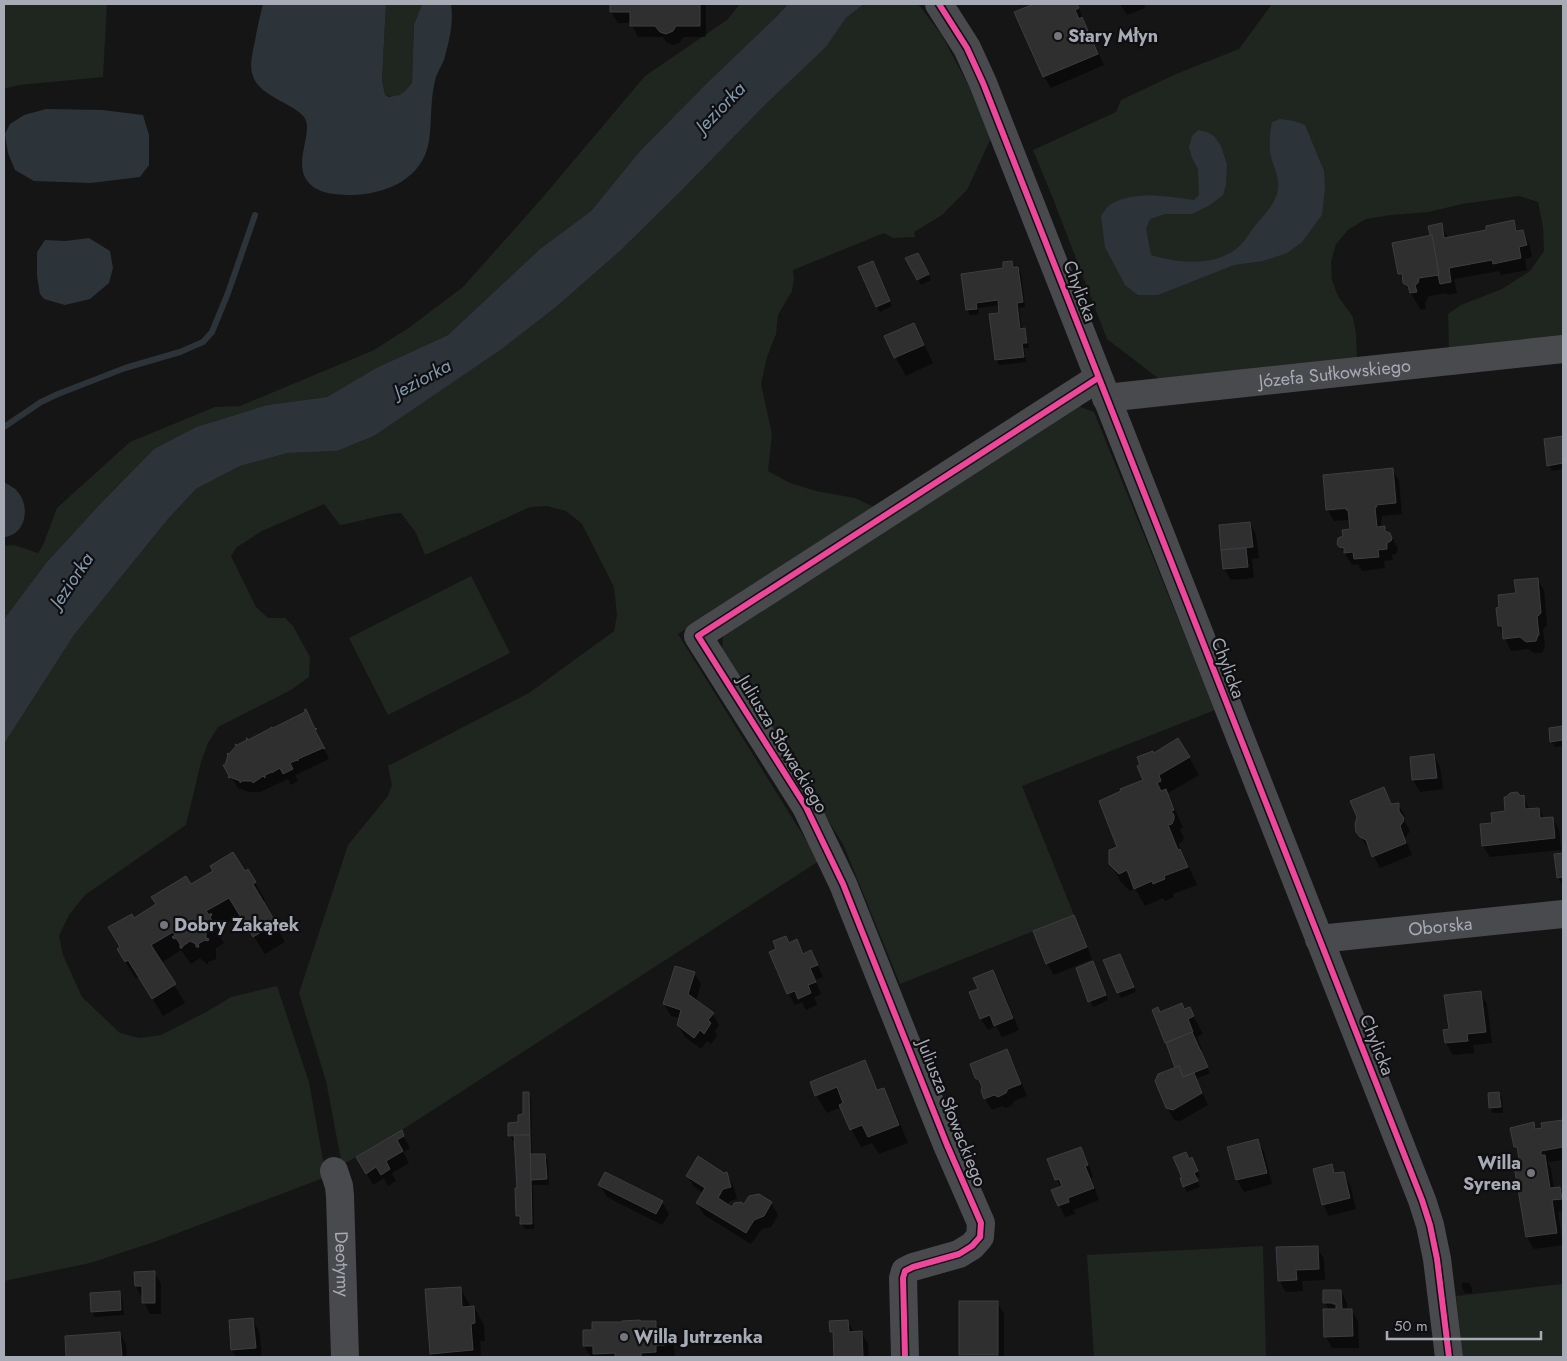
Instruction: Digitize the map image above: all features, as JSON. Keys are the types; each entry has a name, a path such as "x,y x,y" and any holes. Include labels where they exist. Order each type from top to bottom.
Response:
{"street":[{"name":"Chylicka","path":"941,7 967,48 980,76 1422,1200 1438,1259 1450,1357"},
{"name":"Józefa Sułkowskiego","path":"1102,388 1563,348"},
{"name":"Juliusza Słowackiego","path":"905,1357 903,1278 905,1272 913,1267 959,1254 972,1246 980,1237 981,1223 947,1145 843,884 806,807 698,636 1102,388"},
{"name":"Oborska","path":"1319,939 1563,914"},
{"name":"Deotymy","path":"334,1171 340,1196 345,1357"}],"shaded area":[{"path":"4,4 107,4 103,77 19,85 4,89"},
{"path":"386,4 422,4 414,25 412,83 405,91 393,97 385,95 382,80"},
{"path":"740,4 788,4 640,151 591,211 540,249 448,335 376,368 327,397 267,405 196,427 154,449 46,563 4,619 4,546 14,545 38,553 57,508 130,442 215,407 240,406 374,350 410,327 463,287 543,197 645,76 727,20"},
{"path":"864,4 918,4 941,34 985,116 990,140 967,190 942,215 914,232 915,237 893,238 884,233 793,270 792,291 778,315 776,334 767,357 761,384 772,434 768,471 790,483 816,491 855,498 874,507 678,634 819,861 402,1130 342,1165 326,1081 299,993 348,845 388,796 392,785 388,766 529,693 614,631 617,615 614,587 582,524 566,511 546,506 530,507 425,555 416,533 401,513 340,525 324,504 262,531 237,547 231,556 256,607 268,618 285,618 293,626 310,657 309,677 291,690 218,727 208,743 201,762 186,825 85,895 69,915 59,936 63,955 82,997 120,1033 139,1038 161,1035 231,997 277,986 309,1082 326,1177 154,1242 90,1263 4,1281 4,744 74,635 168,519 196,489 240,466 288,453 337,451 374,436 502,349 556,307 620,251 679,193 766,104 826,47 846,18"},
{"path":"1272,4 1563,4 1563,338 1449,351 1448,314 1461,305 1502,289 1530,271 1544,251 1543,227 1538,202 1519,196 1462,204 1429,212 1366,219 1348,230 1336,244 1331,262 1332,280 1338,296 1353,317 1357,361 1163,382 1107,339 1033,150 1116,112 1121,100 1176,74 1239,49"},
{"path":"1075,405 1094,412 1215,710 1022,786 1074,915 900,984 843,844 722,653 723,630"},
{"path":"471,576 510,653 388,715 349,638"},
{"path":"1263,1246 1266,1357 1094,1357 1087,1255"},
{"path":"1563,1284 1563,1357 1463,1357 1456,1296"}],"water":[{"path":"263,4 386,4 382,80 385,95 389,97 399,95 412,83 414,25 422,4 451,4 452,18 449,39 444,60 436,76 433,88 429,141 425,154 411,175 390,187 365,194 329,193 318,190 309,183 302,167 307,131 307,123 304,117 258,85 252,73 252,58"},
{"name":"Jeziorka","path":"788,4 864,4 846,18 826,47 766,104 620,251 556,307 502,349 374,436 337,451 288,453 240,466 196,489 168,519 74,635 4,744 4,619 46,563 154,449 196,427 267,405 327,397 376,368 448,335 540,249 591,211 640,151"},
{"path":"46,109 102,110 143,115 149,135 149,165 140,177 91,183 34,181 15,170 8,153 5,134 10,124 24,115"},
{"path":"1280,119 1305,125 1324,171 1325,188 1322,215 1302,242 1287,253 1263,261 1234,265 1158,295 1138,295 1125,285 1105,247 1101,216 1108,206 1120,200 1141,196 1163,196 1194,200 1199,195 1198,169 1189,147 1192,136 1198,130 1207,132 1214,136 1221,146 1227,165 1226,185 1223,195 1210,205 1192,214 1165,214 1150,219 1146,229 1151,255 1172,260 1195,262 1216,259 1227,255 1242,243 1270,207 1277,194 1278,180 1270,152 1270,133 1272,122"},
{"path":"89,238 110,251 113,268 109,283 90,299 65,305 44,299 40,294 37,276 37,252 45,240 65,241"},
{"path":"4,482 16,490 21,497 25,512 24,519 17,531 4,537"}],"building":[{"path":"610,4 700,4 700,26 676,26 673,31 666,34 660,32 655,26 630,26 630,12 610,12"},
{"name":"Stary Młyn","path":"1034,4 1077,4 1079,8 1075,10 1079,19 1082,17 1098,54 1043,77 1014,12"},
{"path":"1514,220 1516,231 1523,230 1527,245 1519,247 1521,258 1493,264 1492,260 1449,268 1451,282 1440,284 1432,235 1430,235 1428,226 1442,223 1444,238 1486,230 1486,226"},
{"path":"1432,235 1439,275 1419,278 1418,283 1415,285 1417,292 1410,293 1408,286 1403,283 1402,274 1398,274 1392,243"},
{"path":"918,253 929,274 917,280 905,258"},
{"path":"873,261 890,301 876,307 858,267"},
{"path":"1012,261 1013,267 1018,267 1023,302 1017,303 1020,329 1025,328 1027,343 1022,343 1024,357 995,360 989,314 999,313 998,300 976,303 977,309 966,310 961,274 1003,268 1003,262"},
{"path":"914,323 924,345 894,358 884,336"},
{"path":"1563,436 1563,463 1547,466 1544,439"},
{"path":"1393,468 1396,503 1376,505 1377,507 1375,507 1377,527 1385,526 1385,531 1390,533 1392,538 1391,541 1387,543 1387,549 1378,550 1379,557 1354,559 1353,552 1344,553 1344,548 1339,547 1337,544 1338,538 1343,536 1342,530 1350,529 1348,510 1346,508 1326,510 1323,475"},
{"path":"1250,522 1253,547 1221,550 1219,525"},
{"path":"1246,548 1248,567 1223,569 1221,550"},
{"path":"1538,578 1541,613 1537,617 1539,635 1536,641 1526,642 1520,637 1503,639 1502,626 1498,626 1496,608 1499,607 1498,595 1516,593 1514,580"},
{"path":"306,709 325,749 323,748 290,763 293,769 283,774 280,768 253,783 252,781 242,781 240,783 240,781 228,778 229,776 223,765 225,765 227,753 229,754 236,746 235,744 237,745 247,740 246,738 248,740 271,727 273,728 305,712 304,710"},
{"path":"1563,726 1563,740 1550,742 1549,728"},
{"path":"1178,738 1190,757 1159,775 1161,781 1157,783 1161,791 1166,789 1174,810 1171,811 1174,815 1172,824 1168,825 1178,850 1180,849 1188,867 1164,876 1165,879 1153,884 1152,881 1134,889 1127,870 1119,874 1109,864 1109,850 1117,847 1099,801 1121,791 1120,789 1143,780 1137,766 1140,765 1137,757 1153,751 1154,753"},
{"path":"1434,754 1437,778 1412,780 1410,757"},
{"path":"1384,787 1391,804 1399,803 1399,811 1404,818 1400,826 1406,843 1372,857 1366,840 1356,832 1355,824 1357,817 1350,801"},
{"path":"1517,792 1521,796 1524,795 1525,809 1539,808 1540,818 1553,817 1555,838 1482,846 1480,824 1492,823 1491,813 1505,811 1504,797 1510,793"},
{"name":"Dobry Zakątek","path":"233,852 245,871 248,869 256,882 253,884 276,923 253,937 229,898 206,911 209,915 211,913 210,917 214,924 217,924 216,927 213,926 206,930 206,938 209,939 198,944 199,947 196,947 196,944 190,941 180,948 176,938 172,937 175,935 173,932 151,945 176,984 152,999 128,960 125,962 117,949 120,947 108,927 132,914 134,918 156,904 151,897 186,876 191,884 213,871 210,866"},
{"path":"1563,853 1563,877 1557,878 1554,854"},
{"path":"1074,915 1087,947 1046,964 1033,931"},
{"path":"786,936 789,943 797,939 803,954 811,950 818,965 810,968 816,982 808,985 811,993 798,999 795,991 787,994 769,952 776,949 773,941"},
{"path":"1120,954 1134,987 1117,993 1103,960"},
{"path":"1093,961 1106,995 1088,1002 1076,968"},
{"path":"675,966 695,972 688,994 714,1013 708,1020 711,1023 704,1034 700,1030 694,1038 677,1025 681,1010 663,1004"},
{"path":"993,970 1013,1018 994,1026 990,1015 980,1019 969,992 978,989 973,978"},
{"path":"1481,991 1486,1032 1467,1034 1468,1041 1445,1043 1443,1030 1449,1029 1444,995"},
{"path":"1182,1003 1184,1009 1190,1007 1194,1016 1188,1019 1193,1032 1165,1043 1152,1010 1158,1007 1160,1012"},
{"path":"1192,1032 1208,1067 1183,1077 1179,1066 1175,1068 1166,1043"},
{"path":"1007,1049 1021,1084 1008,1089 1006,1093 998,1097 994,1095 984,1099 981,1091 982,1087 979,1080 975,1078 970,1064"},
{"path":"865,1060 877,1090 884,1088 899,1125 868,1137 862,1125 850,1130 839,1105 843,1103 837,1087 815,1096 810,1082"},
{"path":"1179,1066 1183,1077 1194,1073 1202,1093 1173,1110 1166,1108 1155,1081 1158,1074"},
{"path":"523,1092 529,1092 530,1135 508,1136 508,1123 518,1122 518,1115 523,1114"},
{"path":"1499,1092 1501,1107 1489,1108 1488,1093"},
{"name":"Willa Syrena","path":"1563,1120 1563,1147 1541,1151 1541,1155 1545,1155 1550,1188 1560,1187 1562,1199 1552,1200 1557,1233 1526,1237 1513,1160 1519,1159 1510,1128 1534,1122 1535,1129 1542,1128 1541,1123"},
{"path":"402,1130 404,1136 397,1140 403,1151 386,1161 390,1169 381,1175 376,1167 366,1174 356,1157"},
{"path":"514,1135 530,1135 532,1224 520,1224 520,1216 516,1216 515,1188 517,1188"},
{"path":"1258,1139 1267,1173 1236,1180 1227,1147"},
{"path":"1081,1147 1088,1165 1085,1166 1094,1188 1068,1198 1069,1202 1058,1206 1051,1190 1062,1186 1059,1179 1055,1180 1047,1159"},
{"path":"1186,1152 1189,1159 1192,1157 1198,1171 1194,1173 1198,1181 1183,1187 1180,1178 1182,1178 1173,1157"},
{"path":"530,1154 545,1154 547,1179 531,1180"},
{"path":"698,1156 724,1173 727,1172 731,1187 723,1189 718,1198 732,1207 734,1203 741,1202 744,1204 749,1196 759,1194 772,1202 764,1216 754,1220 746,1233 696,1203 705,1188 686,1176"},
{"path":"1332,1164 1334,1173 1344,1172 1350,1198 1322,1205 1313,1169"},
{"path":"605,1172 663,1201 656,1214 598,1185"},
{"path":"1318,1246 1319,1269 1296,1270 1297,1280 1278,1281 1276,1247"},
{"path":"155,1271 155,1303 142,1303 142,1286 135,1286 134,1272"},
{"path":"461,1287 462,1307 474,1306 475,1323 471,1324 473,1350 430,1354 425,1289"},
{"path":"1323,1290 1341,1290 1342,1309 1352,1309 1353,1336 1324,1337 1323,1309 1336,1309 1336,1304 1323,1303"},
{"path":"120,1291 121,1310 91,1312 90,1293"},
{"path":"959,1301 998,1301 998,1355 959,1355"},
{"path":"253,1318 256,1348 231,1350 229,1320"},
{"path":"848,1320 849,1332 862,1331 863,1357 834,1357 833,1332 830,1332 829,1321"},
{"name":"Willa Jutrzenka","path":"656,1321 656,1328 665,1328 665,1345 656,1345 656,1352 641,1353 641,1357 615,1357 615,1353 593,1354 593,1346 583,1346 583,1330 592,1330 592,1322"},
{"path":"120,1332 122,1357 66,1357 65,1336"}],"waterway":[{"path":"4,427 41,402 58,394 125,368 180,352 203,342 212,332 228,293 255,215"}],"cycle path":[{"path":"939,4 967,48 983,83 1422,1200 1430,1225 1437,1259 1449,1357"},
{"path":"905,1357 903,1278 905,1271 959,1254 972,1246 980,1237 981,1223 947,1145 843,884 806,807 698,636 1098,378"}],"place":[{"name":"Stary Młyn","path":"1058,36"},
{"name":"Dobry Zakątek","path":"164,925"},
{"name":"Willa Syrena","path":"1531,1173"},
{"name":"Willa Jutrzenka","path":"624,1337"}]}
